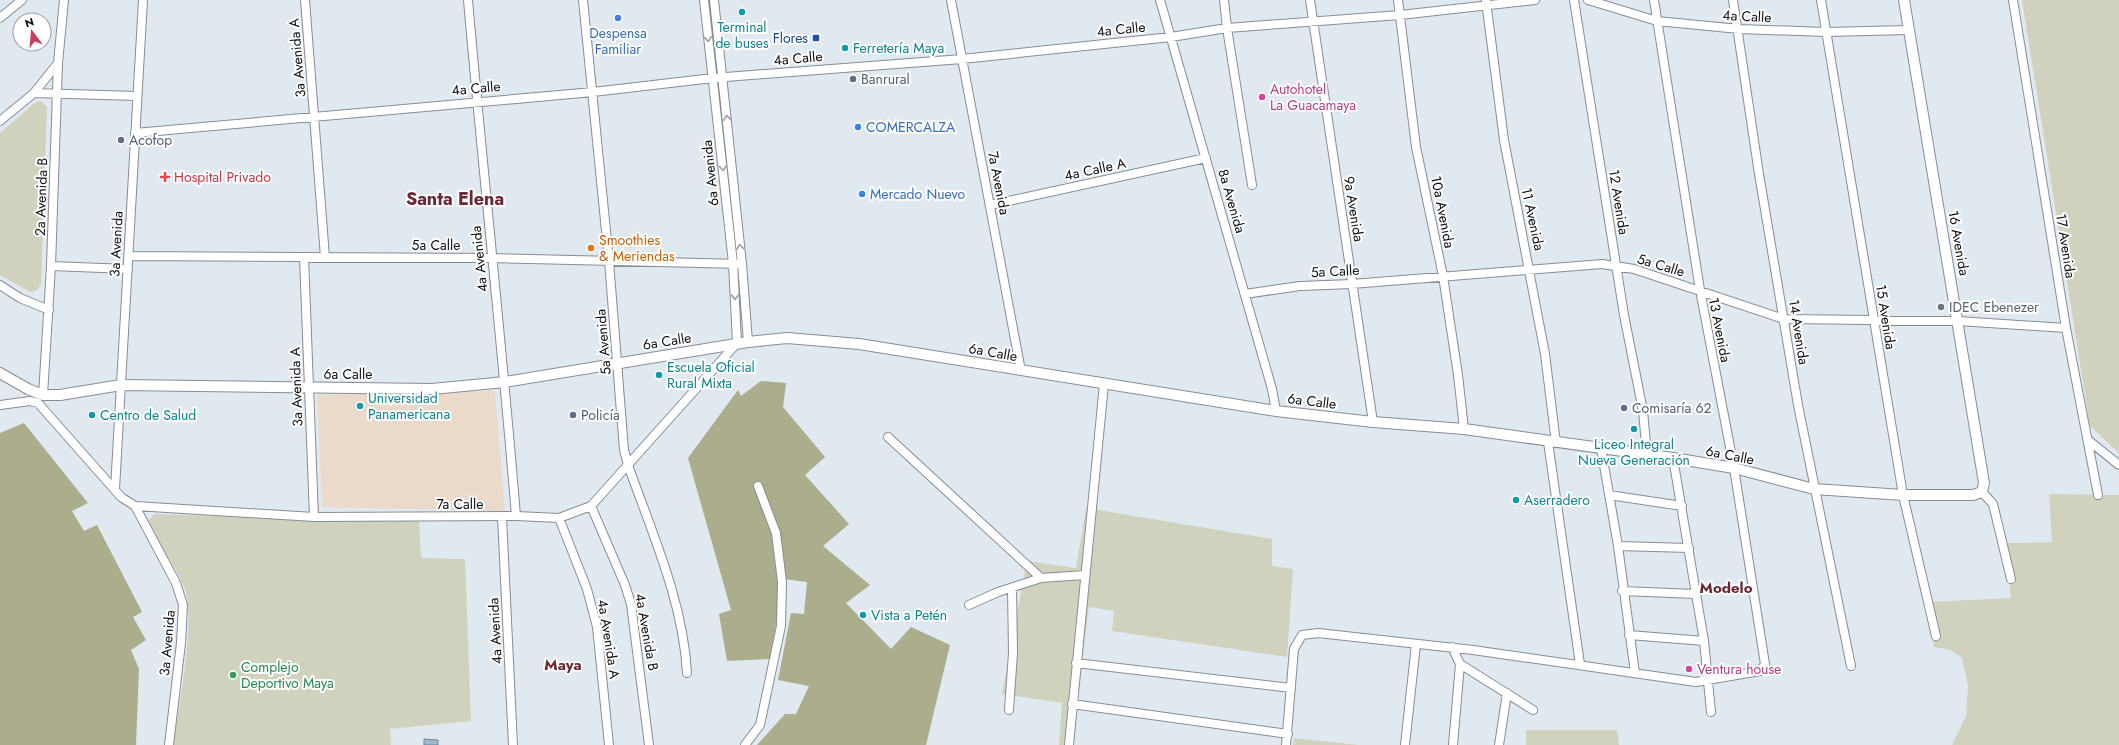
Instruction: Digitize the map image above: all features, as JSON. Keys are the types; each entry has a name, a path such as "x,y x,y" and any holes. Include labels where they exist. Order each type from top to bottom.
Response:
{"main road":[{"name":"16 Avenida","path":"1904,0 1984,483 1982,492"},
{"name":"6a Calle","path":"0,373 28,389 44,395 60,395 121,385 432,389 505,382 748,342 787,338 859,344 1021,371 1276,410 1373,422 1464,429 1673,458 1734,468 1814,489 1903,495 1973,495 1982,492"}],"street":[{"path":"0,18 22,0"},
{"name":"2a Avenida B","path":"44,395 52,266 58,63 64,0"},
{"name":"3a Avenida","path":"114,489 143,0"},
{"name":"3a Avenida A","path":"305,0 325,257"},
{"name":"4a Avenida","path":"468,0 491,258 505,382 516,516"},
{"name":"5a Avenida","path":"583,0 609,261 624,450 670,583 686,649 687,673"},
{"name":"6a Avenida","path":"704,0 733,264 737,344"},
{"name":"6a Avenida","path":"714,0 742,264 748,342"},
{"name":"7a Avenida","path":"951,0 1021,371"},
{"name":"8a Avenida","path":"1160,0 1272,389 1276,410"},
{"path":"1224,0 1227,28 1252,185"},
{"name":"9a Avenida","path":"1310,0 1373,422"},
{"name":"10a Avenida","path":"1398,0 1416,147 1442,276 1458,375 1464,429"},
{"name":"4a Calle","path":"135,133 476,101 593,92 712,78 962,59 1171,36 1227,28 1400,15 1486,3 1535,0"},
{"name":"12 Avenida","path":"1574,0 1616,266 1643,411 1647,455"},
{"name":"4a Calle","path":"1588,0 1657,21 1739,29 1826,32 1909,30"},
{"name":"13 Avenida","path":"1654,0 1700,290 1734,468 1765,664 1760,671 1708,679"},
{"name":"14 Avenida","path":"1733,0 1739,29 1759,174 1814,489 1852,666"},
{"name":"15 Avenida","path":"1821,0 1903,495 1936,636"},
{"name":"17 Avenida","path":"2013,0 2066,328 2098,495"},
{"name":"11 Avenida","path":"1486,3 1504,140 1545,354 1552,442 1580,664"},
{"path":"0,121 34,92 58,63"},
{"path":"34,92 137,96"},
{"name":"4a Calle A","path":"990,205 1206,158"},
{"name":"5a Calle","path":"128,256 491,258 742,264"},
{"name":"3a Avenida A","path":"304,257 314,517"},
{"name":"5a Calle","path":"1245,294 1300,286 1352,284 1442,276 1530,271 1602,264 1634,270 1700,290 1784,319 1958,321 2066,328"},
{"path":"52,266 128,269"},
{"path":"0,285 20,298 49,310"},
{"name":"7a Calle","path":"135,506 314,517 516,516 559,518 591,506 737,344"},
{"path":"1069,745 1104,384"},
{"path":"0,405 30,401 38,403 114,489 127,502 135,506"},
{"path":"888,437 1041,578"},
{"path":"2088,440 2119,465"},
{"path":"1601,448 1618,546 1622,591 1635,673"},
{"path":"1673,458 1704,641 1711,712"},
{"path":"745,745 760,725 780,626 782,582 776,533 758,486"},
{"path":"1982,492 1993,504 2011,579"},
{"path":"1609,495 1682,506"},
{"name":"3a Avenida","path":"135,506 176,583 183,605 181,643 169,745"},
{"name":"4a Avenida B","path":"591,506 625,585 631,604 649,745"},
{"name":"4a Avenida","path":"502,517 513,745"},
{"name":"4a Avenida A","path":"559,518 587,589 597,626 609,745"},
{"path":"1618,546 1689,548"},
{"path":"969,605 1041,578 1085,575"},
{"path":"1009,710 1014,653 1012,588"},
{"path":"1622,591 1696,594"},
{"path":"1286,745 1294,649 1302,635 1318,633 1452,647 1580,664 1696,682 1708,679"},
{"path":"1629,635 1704,641"},
{"path":"1405,745 1416,644"},
{"path":"1452,647 1460,664 1453,745"},
{"path":"1076,663 1291,688"},
{"path":"1460,664 1533,710"},
{"path":"1499,745 1507,694"},
{"path":"1072,704 1288,734"}],"shaded area":[{"path":"495,391 505,511 322,507 317,395"}],"green space":[{"path":"2022,0 2119,0 2119,453 2090,426"},
{"path":"41,101 47,107 41,284 37,290 30,292 0,275 0,133 36,102"},
{"path":"761,381 786,383 783,407 825,457 805,475 849,524 823,546 870,585 846,603 891,649 911,627 950,645 926,745 757,745 785,714 796,714 809,686 778,680 791,613 804,614 807,582 784,579 770,659 727,661 719,614 731,610 688,458 738,390 741,396"},
{"path":"24,423 88,503 72,511 84,531 97,525 142,612 133,617 146,640 131,650 139,669 136,745 0,745 0,433"},
{"path":"2049,494 2119,495 2119,745 1952,745 1966,716 1968,686 1962,658 1951,650 1934,647 1928,602 2011,598 2004,543 2052,542"},
{"path":"1086,508 1272,539 1272,566 1293,569 1287,657 1112,631 1114,611 1089,607 1072,745 1059,745 1062,703 1002,694 1027,561 1076,568"},
{"path":"154,514 419,521 421,558 465,559 471,721 390,729 391,745 173,745 188,641 187,601 184,587 176,571 146,524"},
{"path":"1526,730 1617,730 1619,745 1526,745"},
{"path":"1294,738 1359,745 1293,745"}],"water":[{"path":"424,739 438,740 438,745 424,745"}],"place":[{"name":"Terminal de buses","path":"742,12"},
{"name":"Despensa Familiar","path":"618,18"},
{"name":"Flores","path":"816,38"},
{"name":"Ferretería Maya","path":"845,48"},
{"name":"Banrural","path":"853,79"},
{"name":"Autohotel La Guacamaya","path":"1262,97"},
{"name":"COMERCALZA","path":"858,127"},
{"name":"Acofop","path":"121,140"},
{"name":"Hospital Privado","path":"165,177"},
{"name":"Mercado Nuevo","path":"862,194"},
{"name":"Smoothies & Meriendas","path":"591,248"},
{"name":"IDEC Ebenezer","path":"1941,307"},
{"name":"Escuela Oficial Rural Mixta","path":"659,375"},
{"name":"Universidad Panamericana","path":"360,406"},
{"name":"Comisaría 62","path":"1624,408"},
{"name":"Centro de Salud","path":"92,415"},
{"name":"Policía","path":"573,415"},
{"name":"Liceo Integral Nueva Generación","path":"1634,429"},
{"name":"Aserradero","path":"1516,500"},
{"name":"Vista a Petén","path":"863,615"},
{"name":"Ventura house","path":"1689,669"},
{"name":"Complejo Deportivo Maya","path":"233,675"}],"district":[{"name":"Santa Elena","path":"455,199"},
{"name":"Modelo","path":"1726,588"},
{"name":"Maya","path":"563,665"}]}
